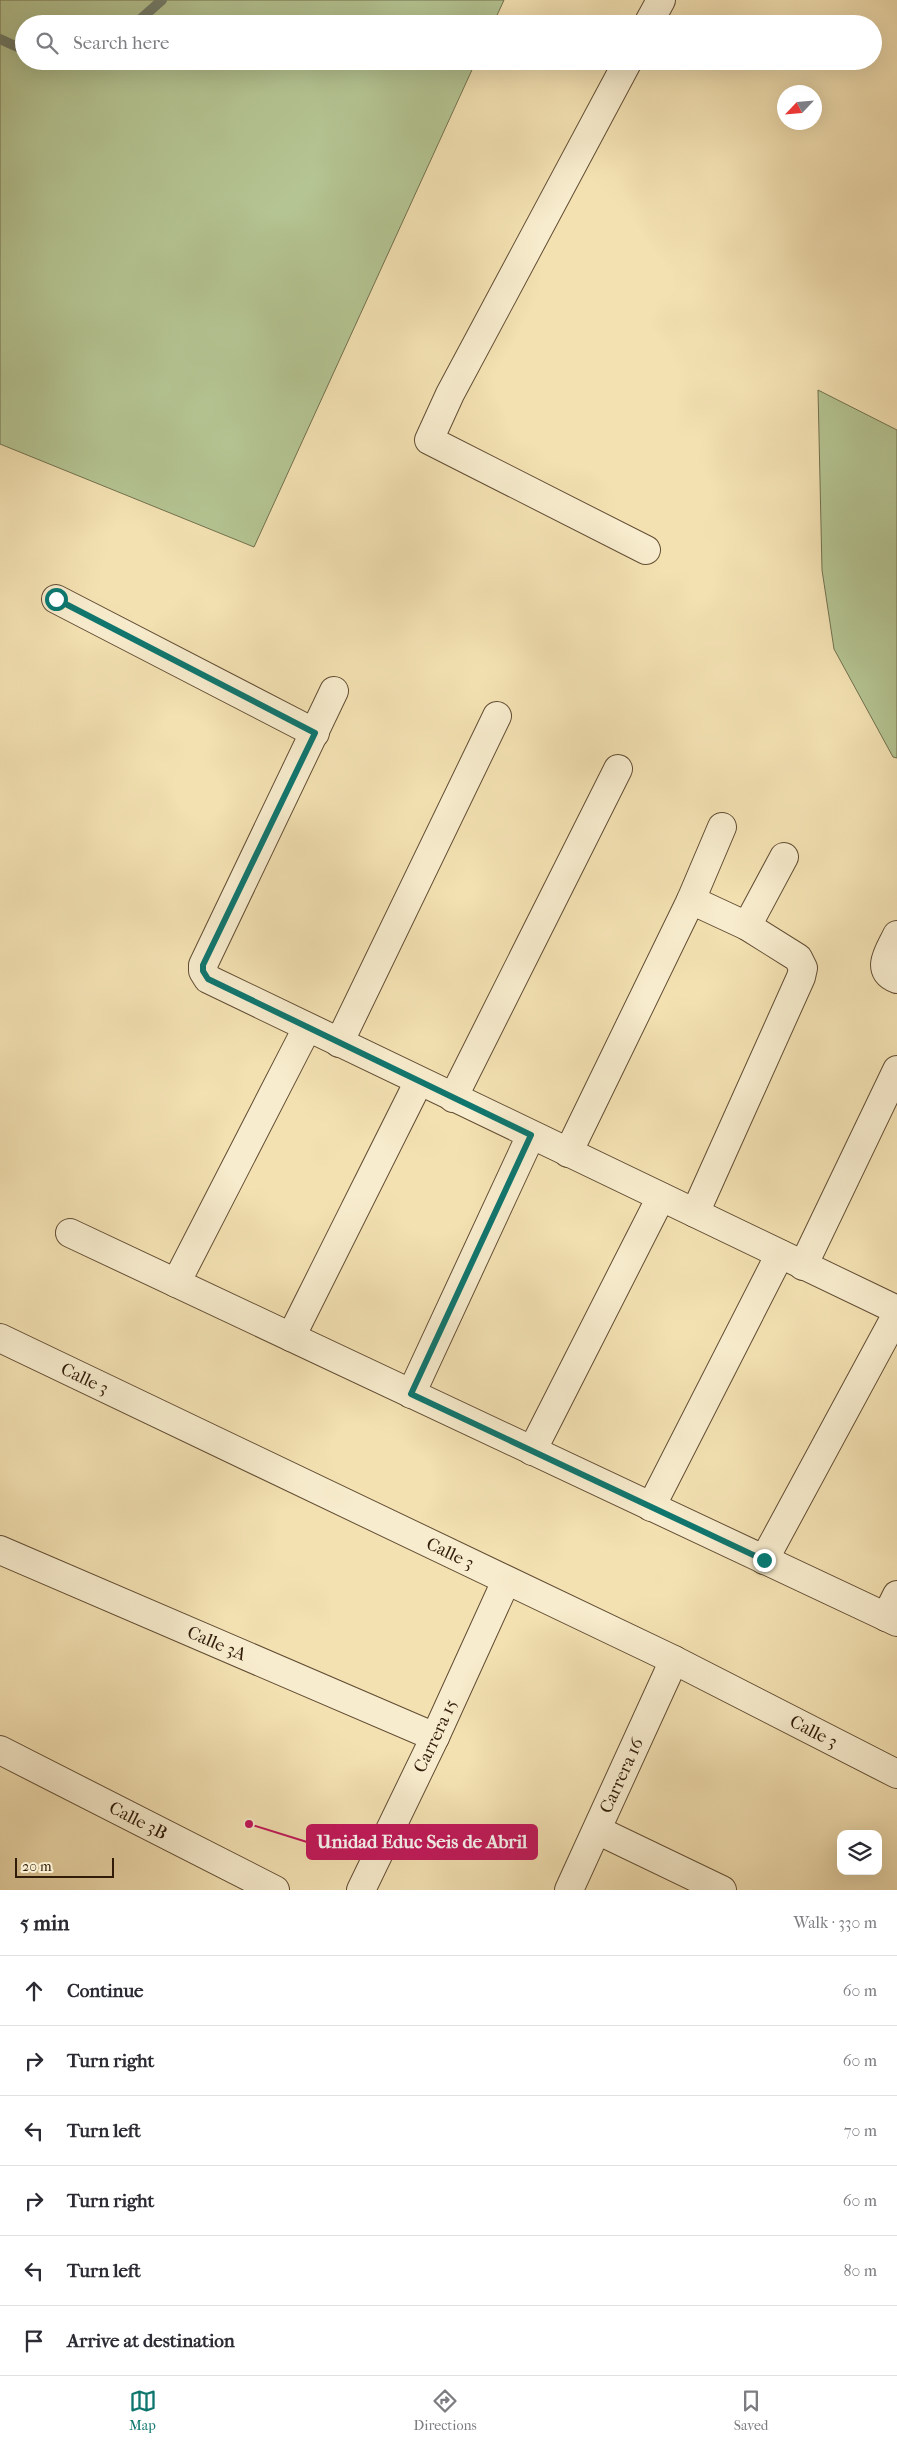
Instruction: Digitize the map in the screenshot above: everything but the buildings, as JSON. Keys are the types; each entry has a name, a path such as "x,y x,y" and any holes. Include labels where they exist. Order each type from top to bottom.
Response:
{"street":[{"path":"652,15 660,0"},
{"path":"623,70 450,394 429,440 646,550"},
{"path":"56,599 315,733"},
{"path":"334,690 203,965 203,971 208,979 897,1310"},
{"path":"339,1043 498,716"},
{"path":"453,1098 618,769"},
{"path":"568,1153 691,900 722,828"},
{"path":"747,926 784,858"},
{"path":"691,900 747,926 798,958 802,968 801,977 695,1213"},
{"path":"897,934 884,962 884,970 891,977 897,979"},
{"path":"176,1283 307,1028"},
{"path":"651,1507 897,1070"},
{"path":"291,1337 419,1081"},
{"path":"411,1394 531,1135"},
{"path":"532,1451 661,1197"},
{"path":"70,1233 764,1560 893,1611"},
{"path":"764,1560 897,1314"},
{"name":"Calle 3","path":"0,1338 674,1660 897,1774"},
{"name":"Calle 3A","path":"0,1550 435,1737"},
{"name":"Carrera 15","path":"361,1890 435,1737 506,1581"},
{"name":"Carrera 16","path":"569,1890 674,1660"},
{"name":"Calle 3B","path":"0,1750 275,1890"},
{"path":"597,1830 722,1890"}],"green space":[{"path":"0,0 504,0 497,15 15,15 15,70 472,70 254,547 0,444"},
{"path":"818,390 897,430 897,758 893,757 834,649 822,570"}],"waterway":[{"path":"145,15 162,0"},
{"path":"0,39 15,46"}],"place":[{"name":"Unidad Educ Seis de Abril","path":"249,1824"}],"route":[{"path":"56,599 315,733 203,965 203,971 208,979 531,1135 411,1394 764,1560"}]}
